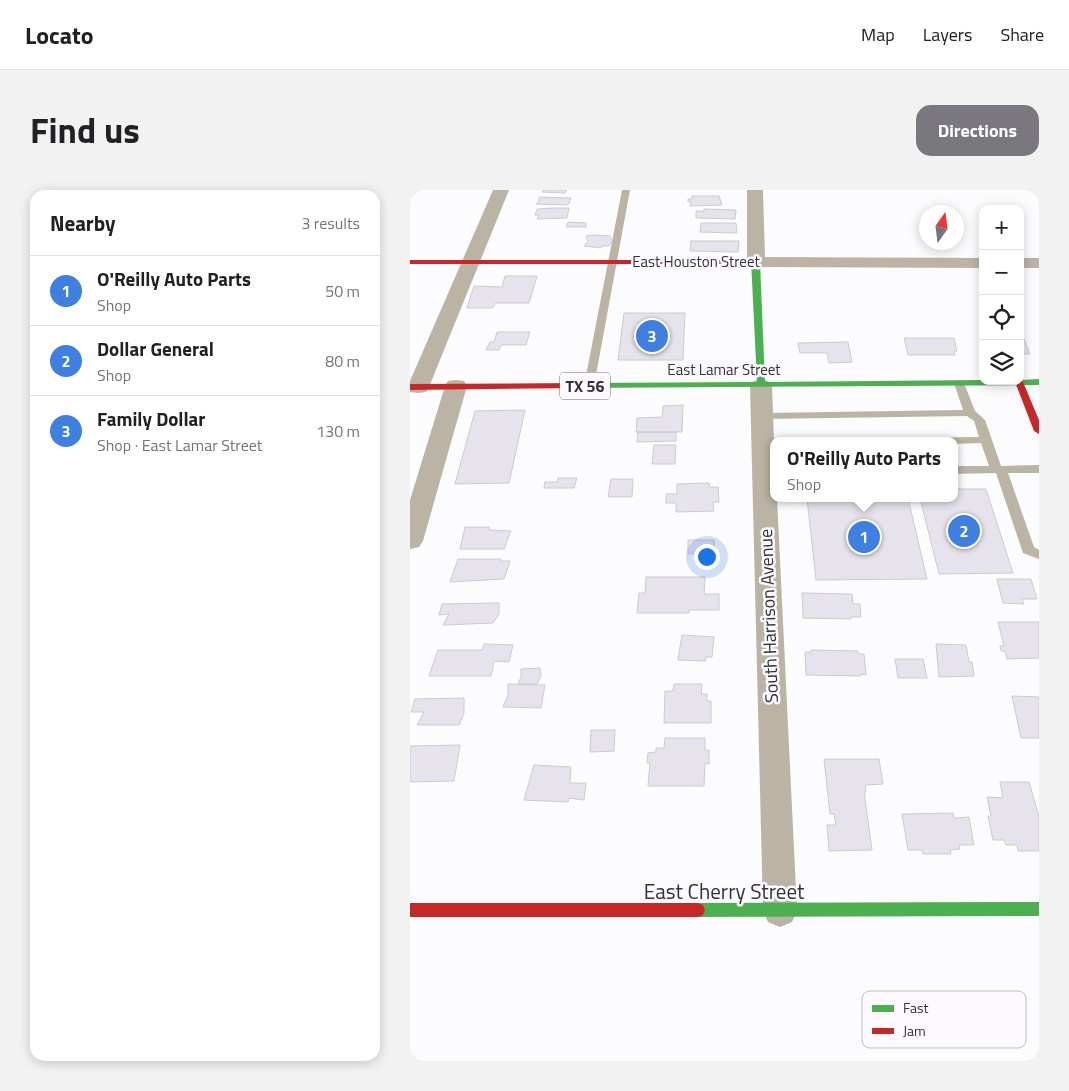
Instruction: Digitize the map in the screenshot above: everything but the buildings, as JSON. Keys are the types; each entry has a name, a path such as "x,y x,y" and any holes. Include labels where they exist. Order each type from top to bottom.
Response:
{"main road":[{"name":"East Houston Street","path":"410,262 756,262"},
{"name":"South Harrison Avenue","path":"756,262 760,346 766,373"},
{"path":"760,346 766,373"},
{"name":"East Lamar Street","path":"414,387 589,386 766,373 846,384 979,383"},
{"path":"790,373 803,378 846,384"},
{"name":"East Lamar Street","path":"1024,382 1039,382"},
{"path":"1020,385 1039,431"},
{"name":"East Cherry Street","path":"410,910 780,911 1039,909"}],"street":[{"path":"414,387 472,262 501,190"},
{"path":"755,190 756,262"},
{"name":"East Houston Street","path":"756,262 979,263"},
{"path":"1024,263 1039,263"},
{"name":"South Harrison Avenue","path":"766,373 766,433 769,471 780,911"},
{"path":"410,541 417,495 456,386"}],"lane":[{"path":"589,386 626,190"},
{"path":"960,383 970,413 979,420 1028,550 1039,555"},
{"path":"766,433 970,413"},
{"path":"958,440 986,440"},
{"path":"958,470 1039,469"}],"traffic: fast":[{"path":"754,262 756,262 761,385"},
{"path":"581,386 1039,382"},
{"path":"698,910 1039,909"}],"traffic: jam":[{"path":"410,262 754,262"},
{"path":"1020,385 1039,431"},
{"path":"410,387 581,386"},
{"path":"410,910 698,910"}],"place":[{"name":"Family Dollar","path":"652,336"},
{"name":"Dollar General","path":"964,531"},
{"name":"O'Reilly Auto Parts","path":"864,537"}]}
